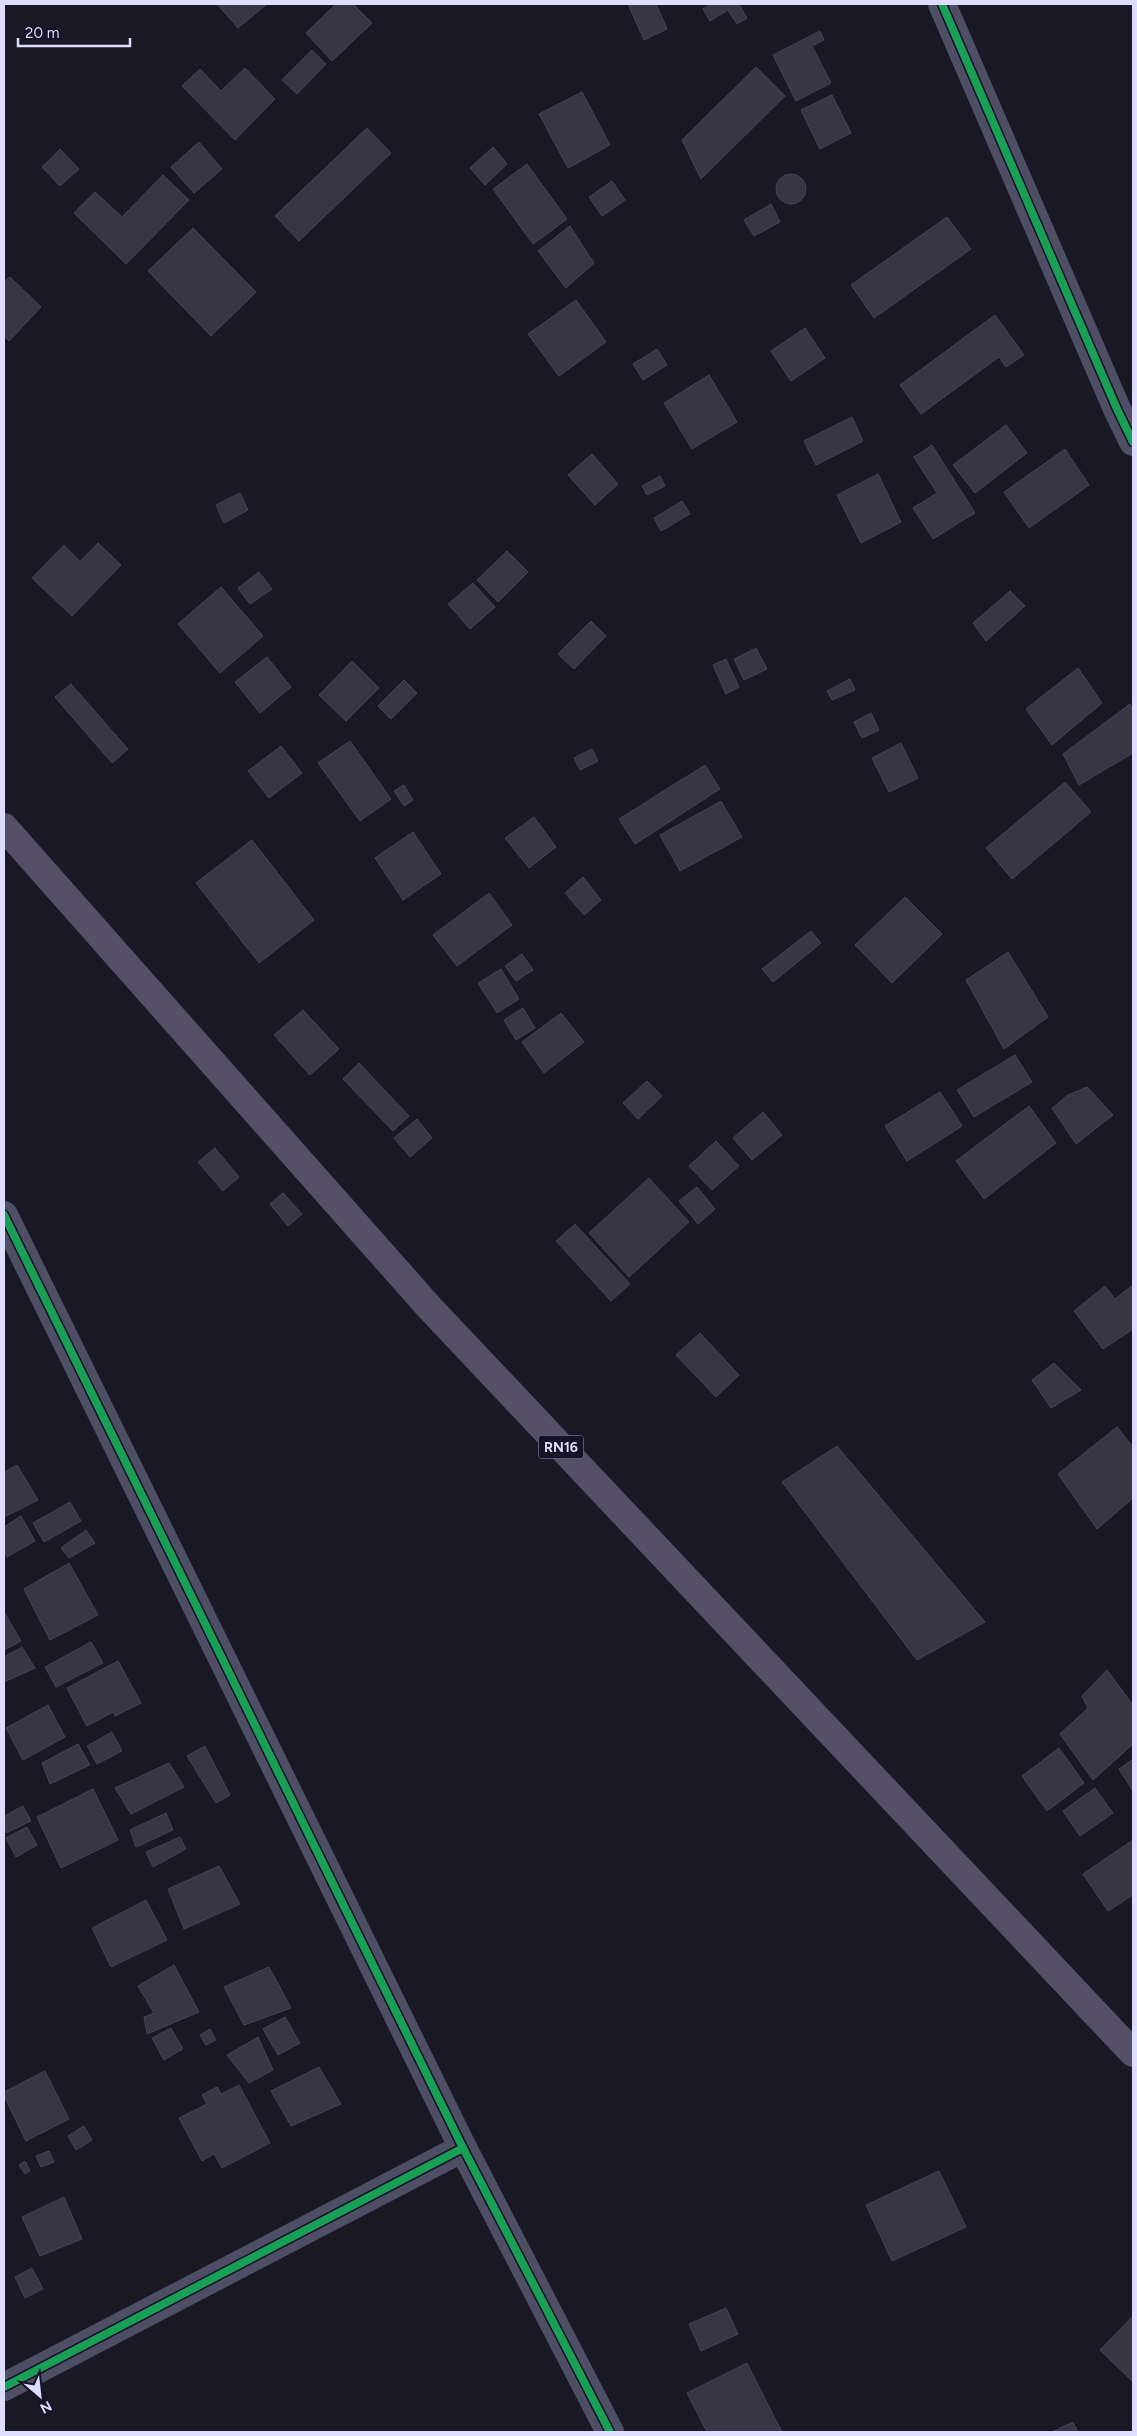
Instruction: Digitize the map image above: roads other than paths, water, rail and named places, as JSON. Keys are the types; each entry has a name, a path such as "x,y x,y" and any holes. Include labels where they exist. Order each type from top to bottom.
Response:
{"main road":[{"name":"RN16","path":"4,827 429,1307 1133,2052"}],"street":[{"path":"942,4 1116,409 1133,442"},
{"path":"4,1215 463,2148 610,2432"},
{"path":"4,2387 463,2148"}]}
